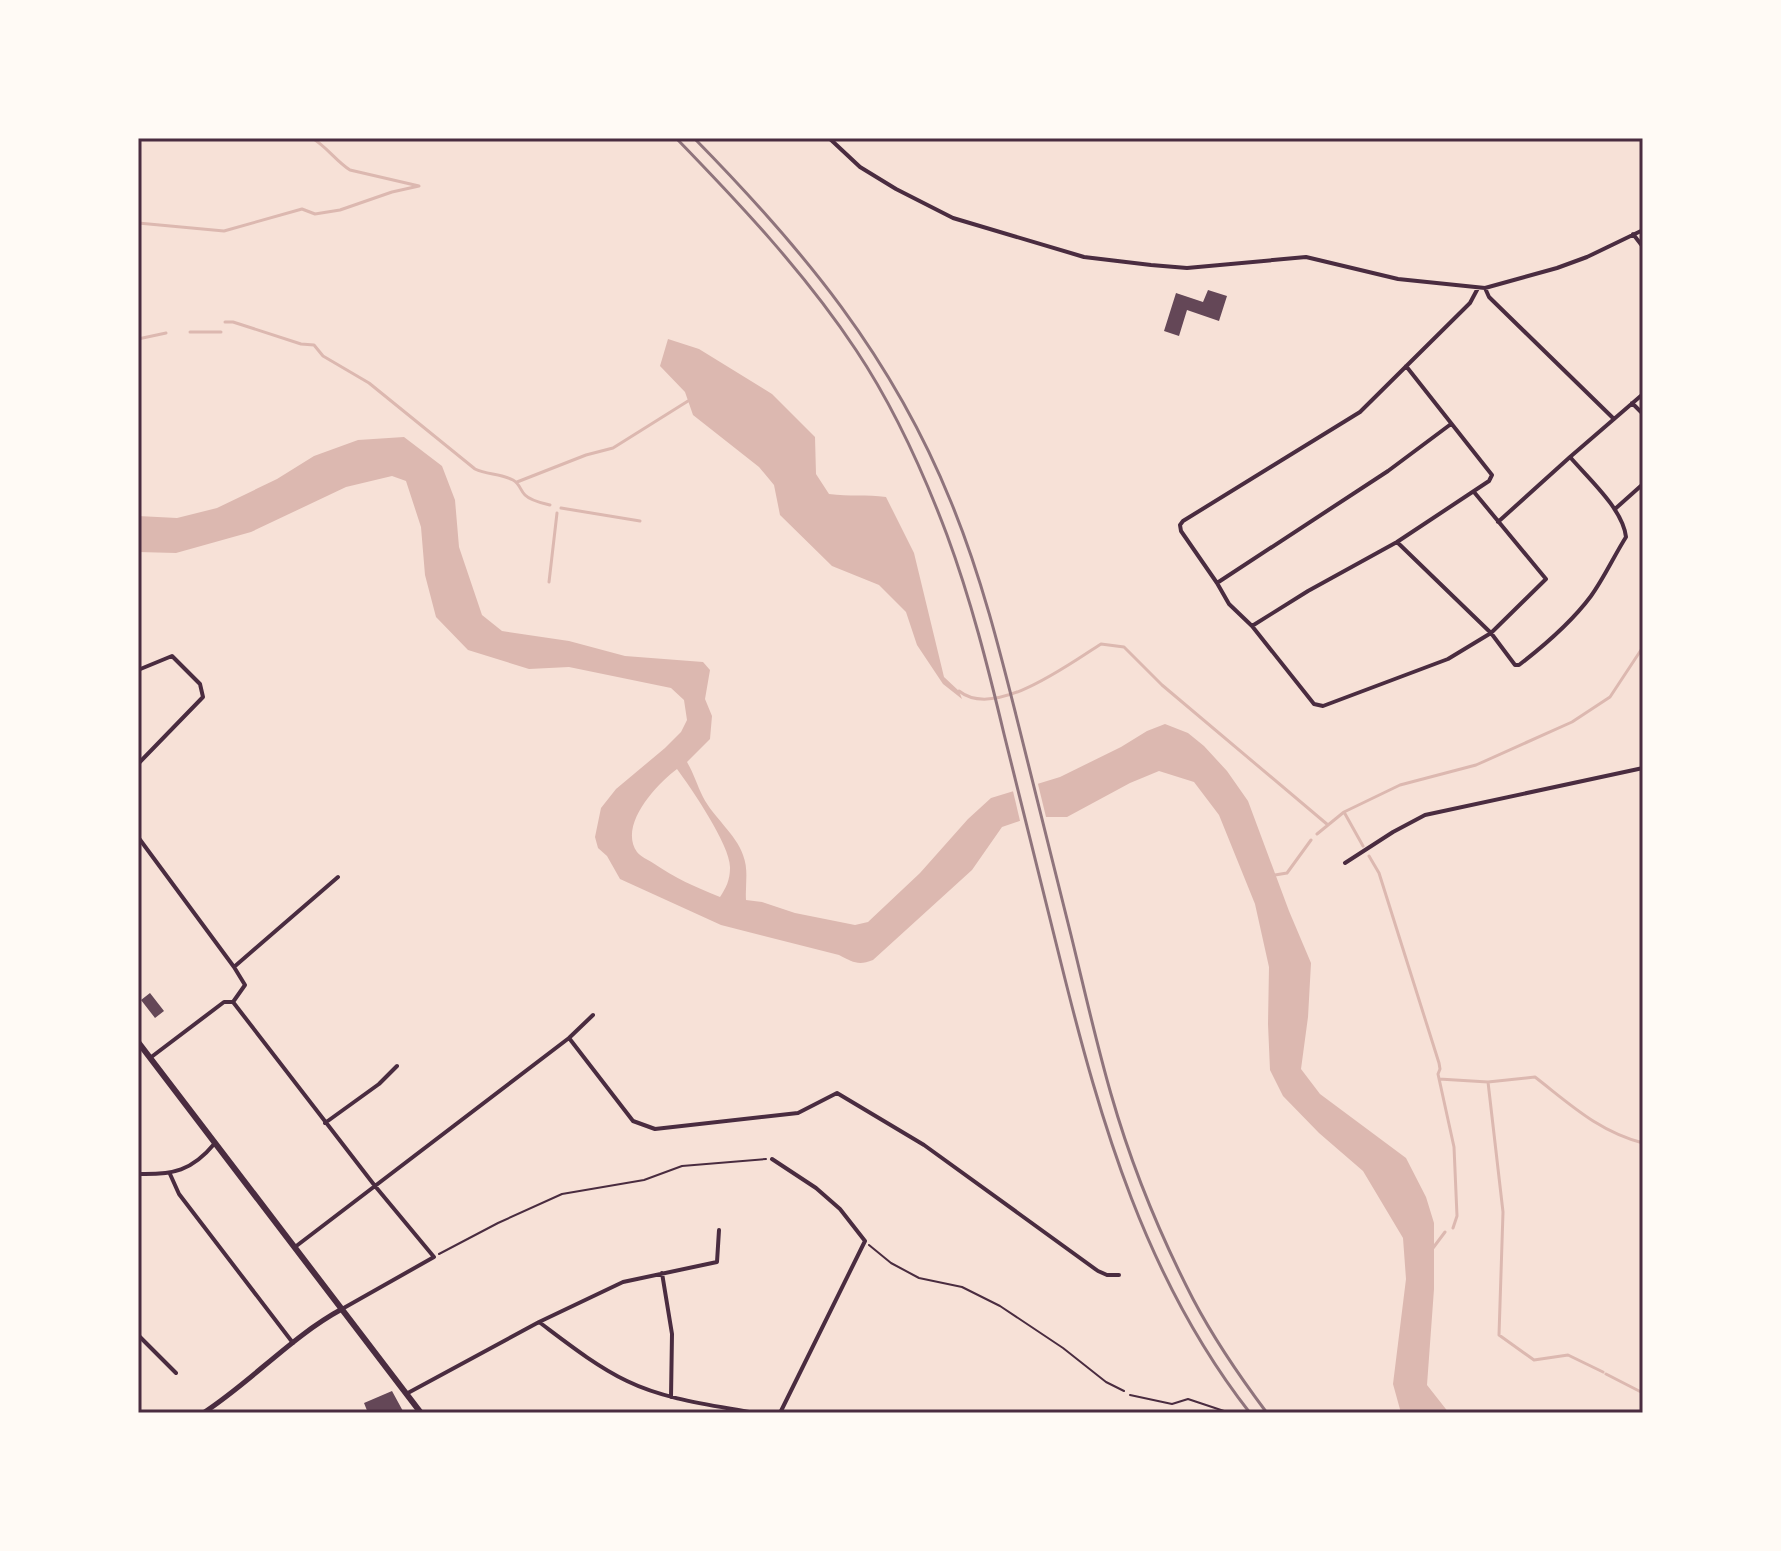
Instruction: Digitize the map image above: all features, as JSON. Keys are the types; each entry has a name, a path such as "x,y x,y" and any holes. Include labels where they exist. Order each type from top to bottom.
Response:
{"main road":[{"path":"138,1042 421,1413"}],"street":[{"path":"829,138 860,167 953,218 1084,257 1187,268 1306,257 1398,279 1485,288 1587,257 1643,230"},
{"path":"1633,234 1643,247"},
{"path":"1474,492 1546,579 1491,633 1448,659 1323,706 1314,704 1252,626 1229,604 1180,525 1360,412 1470,303 1478,288"},
{"path":"1485,288 1489,297 1614,419"},
{"path":"1252,626 1397,542 1489,481 1492,475 1406,366"},
{"path":"1498,522 1643,394"},
{"path":"1632,403 1643,414"},
{"path":"1217,583 1377,479 1451,424"},
{"path":"1397,542 1491,633 1515,665 1519,665 1570,622 1592,594 1626,537 1625,527 1615,509 1570,457"},
{"path":"1615,509 1643,484"},
{"path":"138,670 172,656 200,684 203,697 138,764"},
{"path":"1345,863 1425,815 1643,768"},
{"path":"138,837 245,985 233,1002"},
{"path":"234,967 338,877"},
{"path":"150,1058 224,1002 233,1002"},
{"path":"203,1413 323,1320 434,1257 325,1123 233,1002"},
{"path":"295,1247 569,1038 593,1015"},
{"path":"569,1038 633,1121 655,1129 798,1113 837,1093 924,1145 1098,1271 1119,1275"},
{"path":"325,1123 379,1084 397,1066"},
{"path":"138,1174 170,1174 190,1166 215,1143"},
{"path":"772,1159 816,1188 840,1209 865,1241 780,1413"},
{"path":"170,1174 179,1194 293,1343"},
{"path":"406,1394 539,1322 623,1282 717,1262 719,1230"},
{"path":"662,1273 672,1334 671,1397"},
{"path":"539,1322 582,1354 628,1382 671,1397 755,1413"},
{"path":"138,1335 176,1373"},
{"path":"214,1406 219,1413"}],"lane":[{"path":"1130,1395 1172,1404 1188,1399 1230,1413"}],"path":[{"path":"434,1257 562,1194 644,1180 682,1166 772,1159"},
{"path":"865,1241 891,1263 919,1278 962,1287 1000,1306 1054,1341 1106,1382 1130,1395"}],"shaded area":[{"path":"668,339 699,349 772,394 815,437 816,474 829,494 886,497 914,553 944,677 959,691 962,699 943,684 917,645 906,612 879,585 832,566 780,515 774,485 759,467 693,415 685,392 660,366"},
{"path":"404,437 442,466 455,500 459,547 482,615 502,631 569,641 625,656 703,662 710,670 705,699 712,716 710,739 687,762 707,804 743,855 746,900 855,925 868,922 920,873 991,798 1060,777 1165,724 1188,733 1204,746 1248,801 1311,963 1301,1069 1320,1094 1406,1158 1426,1197 1434,1223 1434,1289 1427,1385 1449,1413 1401,1413 1393,1384 1406,1279 1403,1238 1363,1171 1283,1096 1270,1070 1269,967 1255,904 1219,815 1194,782 1159,771 1067,817 1031,817 1002,827 972,870 868,962 856,962 721,925 620,879 607,856 598,848 595,837 601,808 616,789 681,732 687,720 684,700 671,688 569,667 529,669 468,650 436,617 425,575 421,527 406,481 392,476 346,487 251,532 176,553 138,552 138,516 177,518 217,508 277,479 314,456 358,440","holes":["677,769 709,817 729,858 729,876 720,897 677,878 644,858 632,841 632,830 642,806"]}],"pier":[{"path":"1037,780 1047,821 1021,825 1012,787"}],"building":[{"path":"1208,290 1227,296 1219,321 1187,310 1179,336 1164,331 1176,293 1203,302"},
{"path":"150,993 164,1011 155,1018 141,1000"},
{"path":"392,1391 404,1413 368,1413 364,1403"}],"waterway":[{"path":"138,223 224,231 302,209 315,214 340,210 419,186 350,170 312,138"},
{"path":"225,322 314,345 323,356 369,383 475,469 513,480 527,497 550,505"},
{"path":"190,332 221,332"},
{"path":"138,339 166,333"},
{"path":"517,482 586,455 613,448 688,401"},
{"path":"561,508 640,521"},
{"path":"549,582 557,513"},
{"path":"959,691 974,698 992,699 1011,694 1052,675 1101,644 1124,647 1162,685 1328,825"},
{"path":"1317,834 1344,812 1400,785 1476,765 1572,722 1610,697 1643,647"},
{"path":"1344,812 1363,846"},
{"path":"1275,875 1287,873 1311,840"},
{"path":"1369,856 1379,873 1439,1063 1438,1074 1454,1147 1457,1216 1453,1228"},
{"path":"1439,1079 1488,1082 1535,1077 1612,1132 1643,1143"},
{"path":"1488,1082 1503,1212 1499,1335 1534,1360 1568,1355 1603,1372"},
{"path":"1433,1248 1445,1232"},
{"path":"1606,1374 1643,1393"}],"railway":[{"path":"676,138 771,240 836,321 883,394 918,463 964,584 992,684 1076,1023 1111,1141 1155,1255 1182,1309 1250,1413"},
{"path":"694,138 772,221 841,307 901,399 951,502 989,613 1100,1055 1137,1173 1193,1299 1228,1358 1267,1413"}]}
